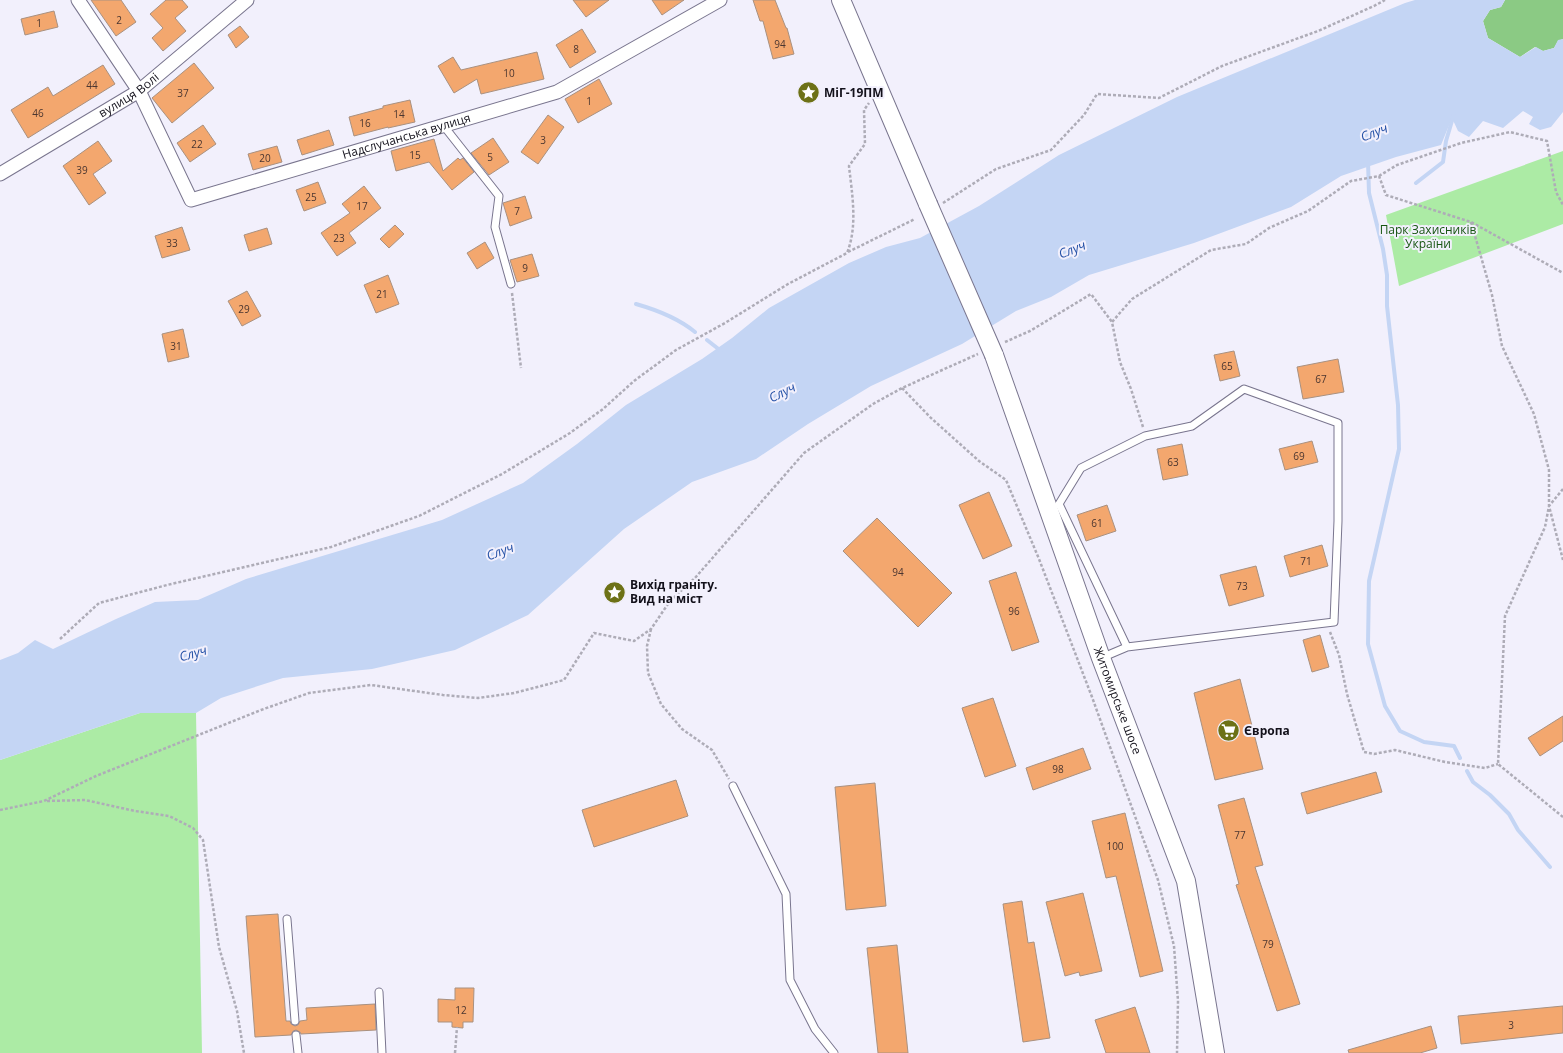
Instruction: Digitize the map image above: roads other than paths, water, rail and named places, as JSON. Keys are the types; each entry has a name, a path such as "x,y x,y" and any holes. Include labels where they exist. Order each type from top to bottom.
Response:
{"main road":[{"name":"Житомирське шосе","path":"841,0 933,205 993,350 1101,658 1186,881 1215,1053"}],"street":[{"path":"78,0 139,91"},
{"name":"вулиця Волі","path":"0,174 139,91 247,0"},
{"name":"Надслучанська вулиця","path":"139,91 191,200 557,92 720,0"}],"lane":[{"path":"443,125 499,196 495,227 511,284"},
{"path":"1101,658 1127,647 1334,622 1338,521 1338,423 1244,389 1192,426 1145,436 1081,468 1060,504 1127,647"},
{"path":"733,786 786,894 790,980 815,1029 834,1053"},
{"path":"287,919 295,1021"},
{"path":"379,992 382,1053"},
{"path":"296,1035 298,1053"}],"water":[{"name":"Случ","path":"1415,0 1505,0 1501,7 1490,10 1483,21 1488,38 1520,57 1536,47 1543,51 1554,48 1558,40 1563,39 1563,112 1551,127 1540,130 1529,124 1533,117 1523,111 1503,128 1483,121 1469,137 1458,131 1452,118 1441,145 1396,157 1341,176 1291,207 1194,243 1089,275 1051,297 1016,311 962,344 871,386 808,424 756,459 692,482 624,529 528,615 455,650 372,669 283,678 221,698 196,713 140,713 0,760 0,660 18,653 35,640 53,649 155,602 198,600 246,579 442,520 523,483 577,444 626,405 702,359 732,338 769,308 849,263 886,247 920,238 979,206 1059,155 1177,97"}],"waterway":[{"path":"1416,183 1443,162 1446,141 1454,114"},
{"path":"1368,162 1369,193 1383,249 1387,275 1387,306 1398,405 1399,449 1369,581 1368,644 1385,706 1400,731 1424,742 1454,746 1460,758"},
{"path":"636,304 667,315 695,332"},
{"path":"707,340 721,351"},
{"path":"1467,771 1473,782 1490,795 1509,814 1518,830 1550,867"}],"place":[{"name":"МіГ-19ПМ","path":"809,93"},
{"name":"Вихід граніту. Вид на міст","path":"614,592"},
{"name":"Європа","path":"1228,731"}],"park label":[{"name":"Парк Захисників України","path":"1428,237"}]}
